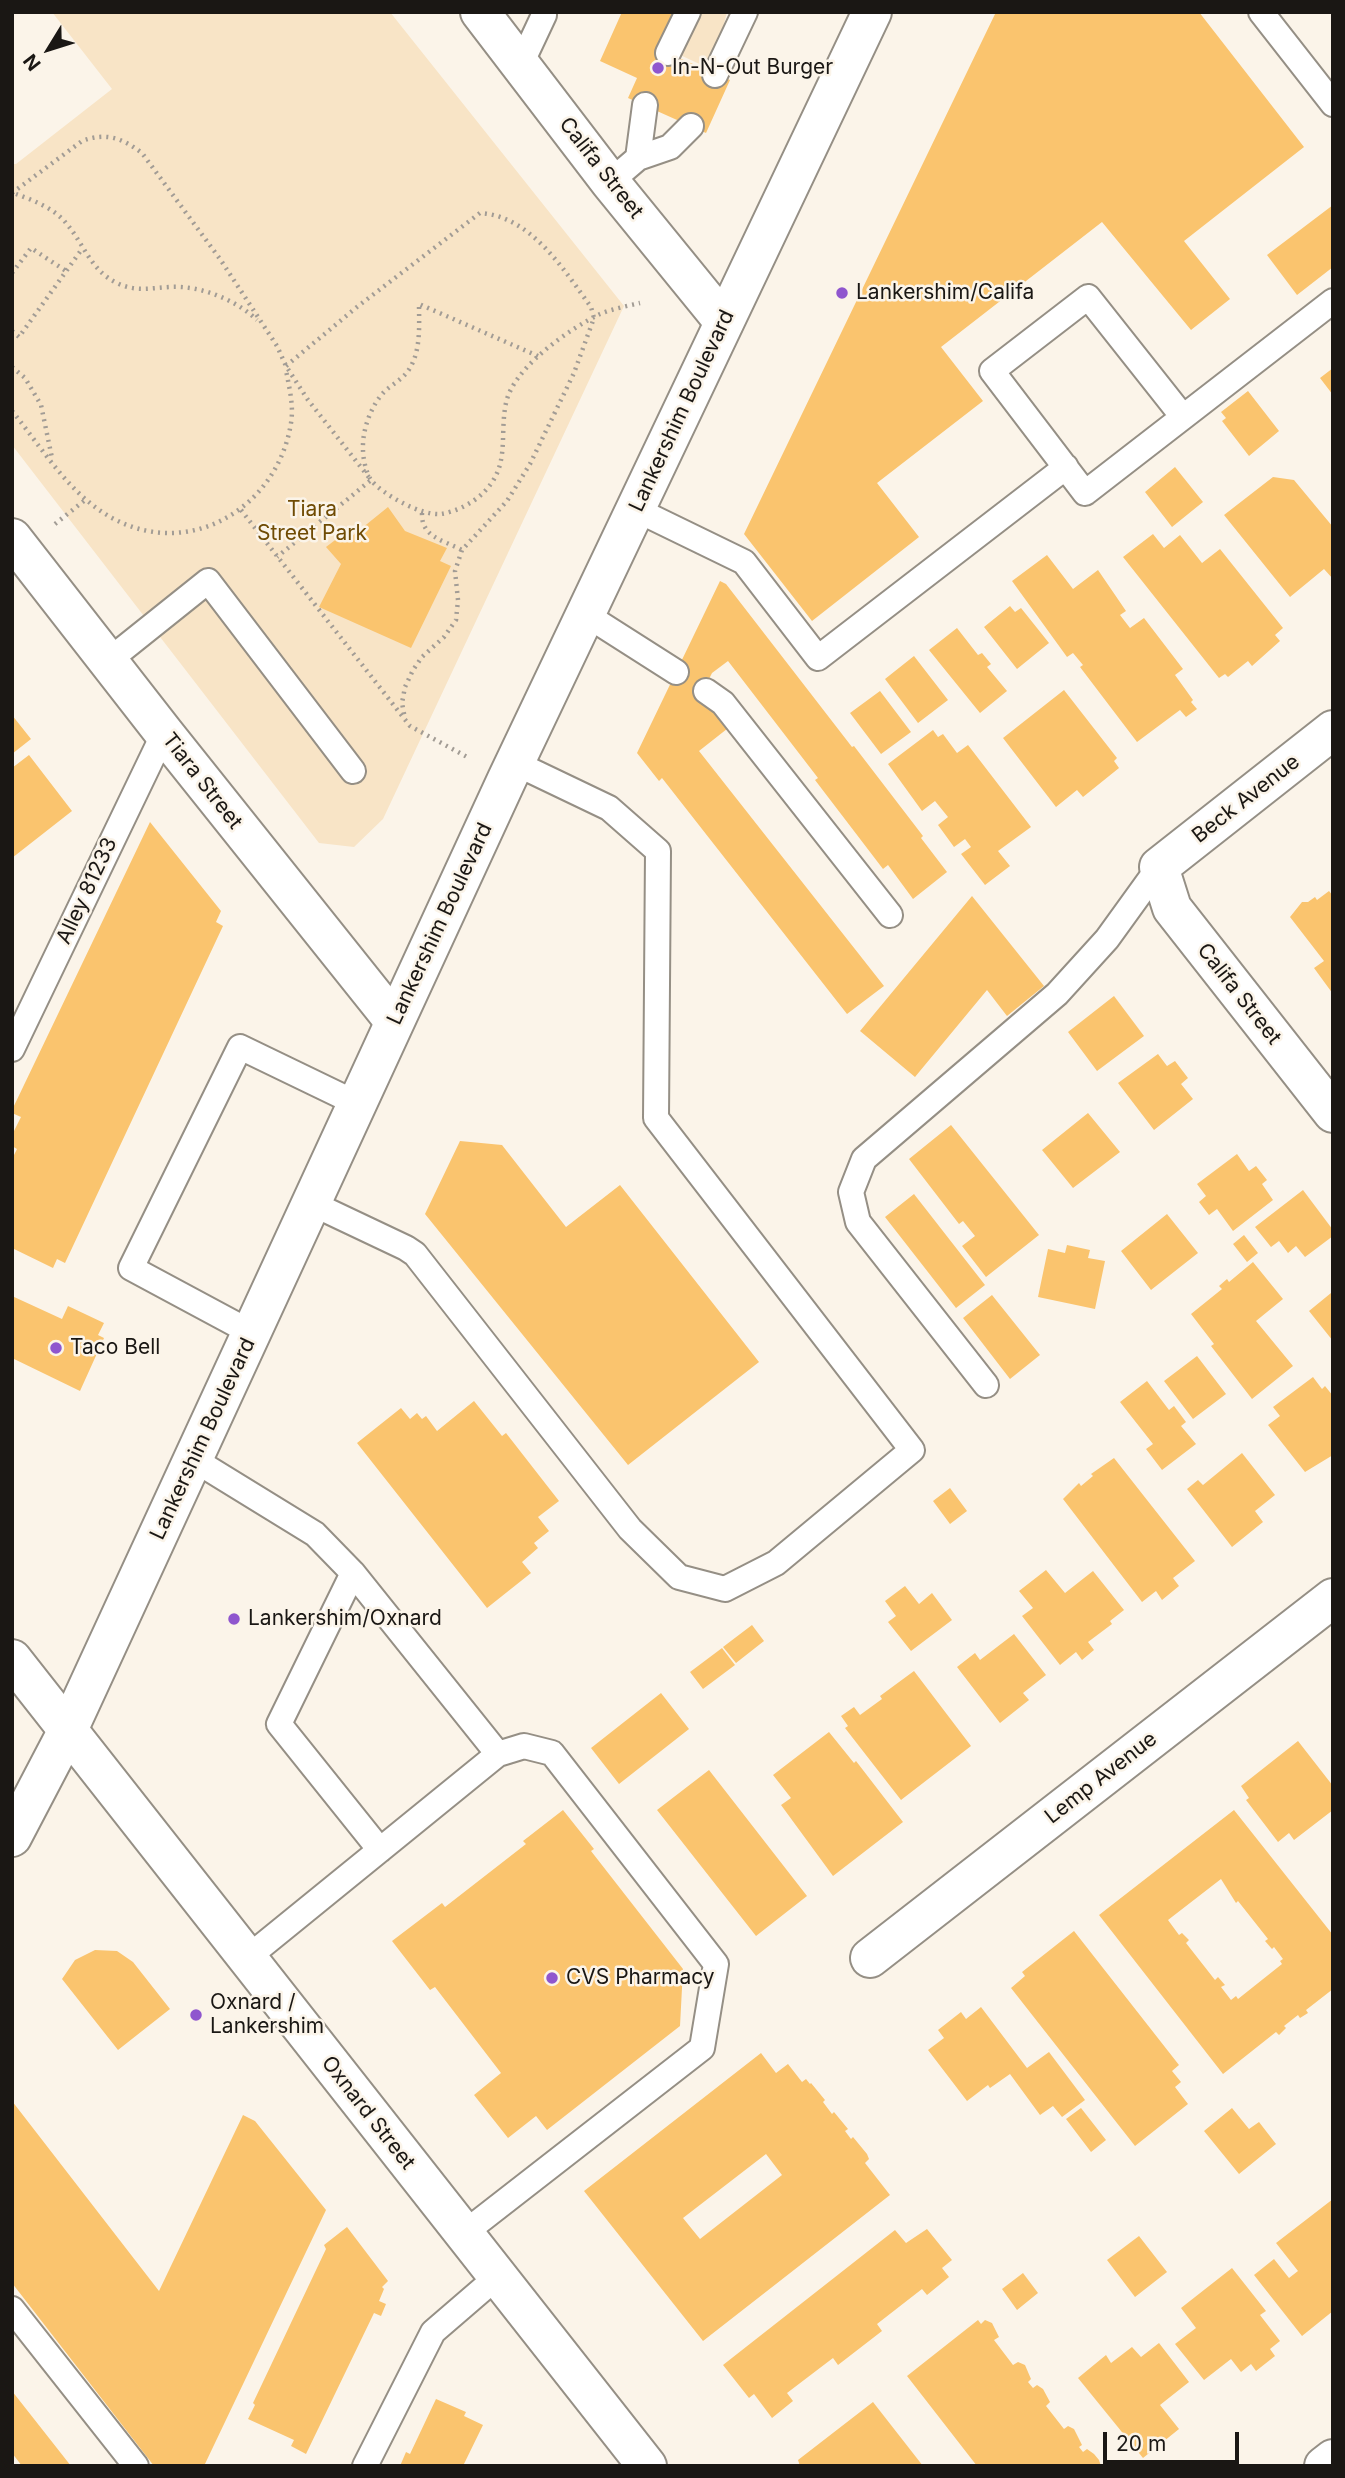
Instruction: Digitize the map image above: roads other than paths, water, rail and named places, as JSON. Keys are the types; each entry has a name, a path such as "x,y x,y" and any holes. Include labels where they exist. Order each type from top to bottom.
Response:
{"main road":[{"name":"Califa Street","path":"480,12 520,64 624,170 724,323"},
{"name":"Lankershim Boulevard","path":"12,1837 68,1730 394,1021 872,12"},
{"name":"Tiara Street","path":"12,538 163,733 394,1021"},
{"name":"Beck Avenue","path":"1159,867 1333,730"},
{"name":"Califa Street","path":"1159,867 1172,908 1333,1113"},
{"name":"Lemp Avenue","path":"870,1958 1333,1598"},
{"name":"Oxnard Street","path":"12,1659 647,2466"},
{"path":"1324,2466 1333,2459"}],"lane":[{"path":"668,53 688,12"},
{"path":"715,75 745,12"},
{"path":"1261,12 1333,104"},
{"path":"520,64 544,15"},
{"path":"624,170 645,106"},
{"path":"624,170 670,146 691,126"},
{"path":"1183,417 1088,297 992,371 1085,493 1333,301"},
{"path":"635,509 744,562 818,658 1066,467"},
{"path":"108,661 208,581 353,771"},
{"path":"585,614 676,673"},
{"path":"706,691 723,703 890,915"},
{"name":"Alley 81233","path":"12,1049 163,733"},
{"path":"311,1203 415,1254 631,1529 679,1577 725,1589 776,1563 912,1450 656,1118 658,850 610,808 511,771"},
{"path":"986,1385 858,1222 851,1192 864,1159 1057,994 1107,939 1159,867"},
{"path":"251,1333 131,1268 240,1047 358,1104"},
{"path":"193,1459 314,1534 353,1573 498,1754"},
{"path":"353,1573 279,1724 380,1850"},
{"path":"247,1958 498,1754 524,1746 552,1753 716,1964 702,2048 463,2234"},
{"path":"365,2466 433,2332 498,2276"},
{"path":"12,2309 136,2466"}],"place":[{"name":"In-N-Out Burger","path":"658,68"},
{"name":"Lankershim/Califa","path":"842,293"},
{"name":"Taco Bell","path":"56,1348"},
{"name":"Lankershim/Oxnard","path":"234,1619"},
{"name":"CVS Pharmacy","path":"552,1978"},
{"name":"Oxnard / Lankershim","path":"196,2015"}],"park label":[{"name":"Tiara Street Park","path":"312,522"}]}
